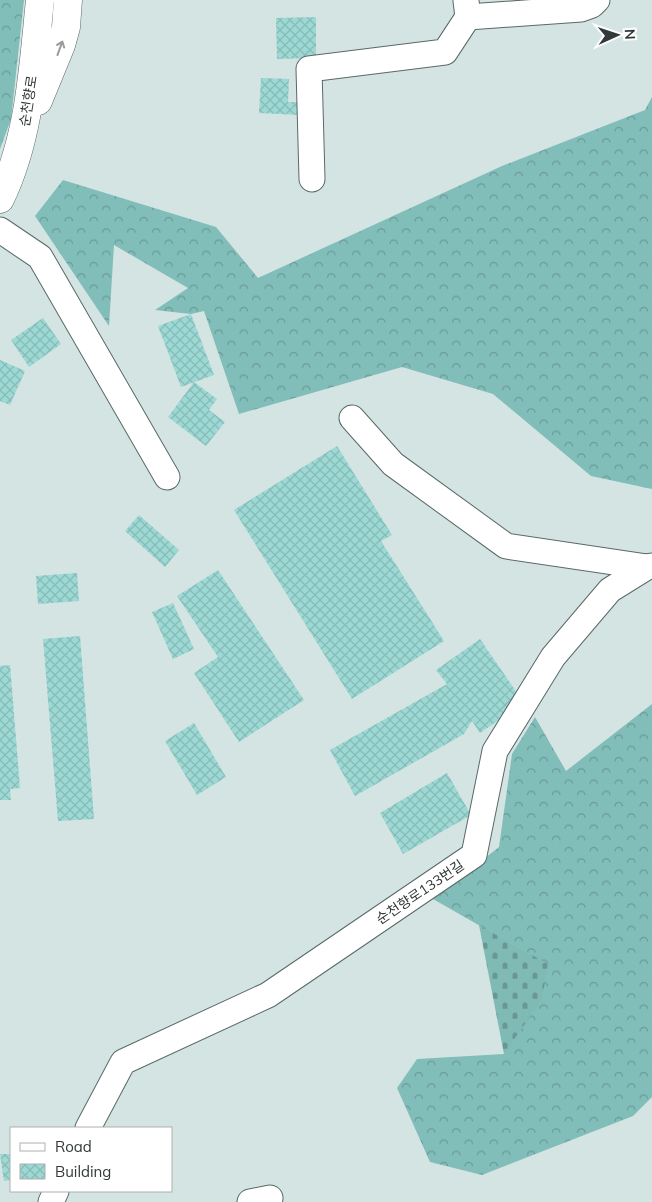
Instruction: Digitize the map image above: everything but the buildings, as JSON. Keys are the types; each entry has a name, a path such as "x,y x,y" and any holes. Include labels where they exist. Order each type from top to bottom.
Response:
{"main road":[{"name":"순천향로","path":"0,199 21,142 30,96 40,0"},
{"path":"21,142 62,45 66,27 68,0"}],"street":[{"path":"312,179 309,69 444,52 467,9 581,9 592,5 597,0"},
{"path":"0,230 40,257 167,477"},
{"path":"352,418 392,464 506,546 650,567"},
{"name":"순천향로133번길","path":"89,1127 123,1062 268,995 474,854 495,751 553,657 610,590 650,567"}],"green space":[{"path":"0,0 24,0 11,119 0,149"},
{"path":"652,97 652,489 591,476 493,394 402,367 239,414 204,311 191,314 155,310 188,288 114,245 109,326 35,216 63,180 216,227 258,278 502,166 645,110"},
{"path":"652,704 652,1097 633,1116 482,1175 430,1162 397,1088 417,1059 504,1054 547,964 433,899 499,847 512,754 535,717 566,771"},
{"path":"479,925 548,964 542,999 504,1054"}]}
